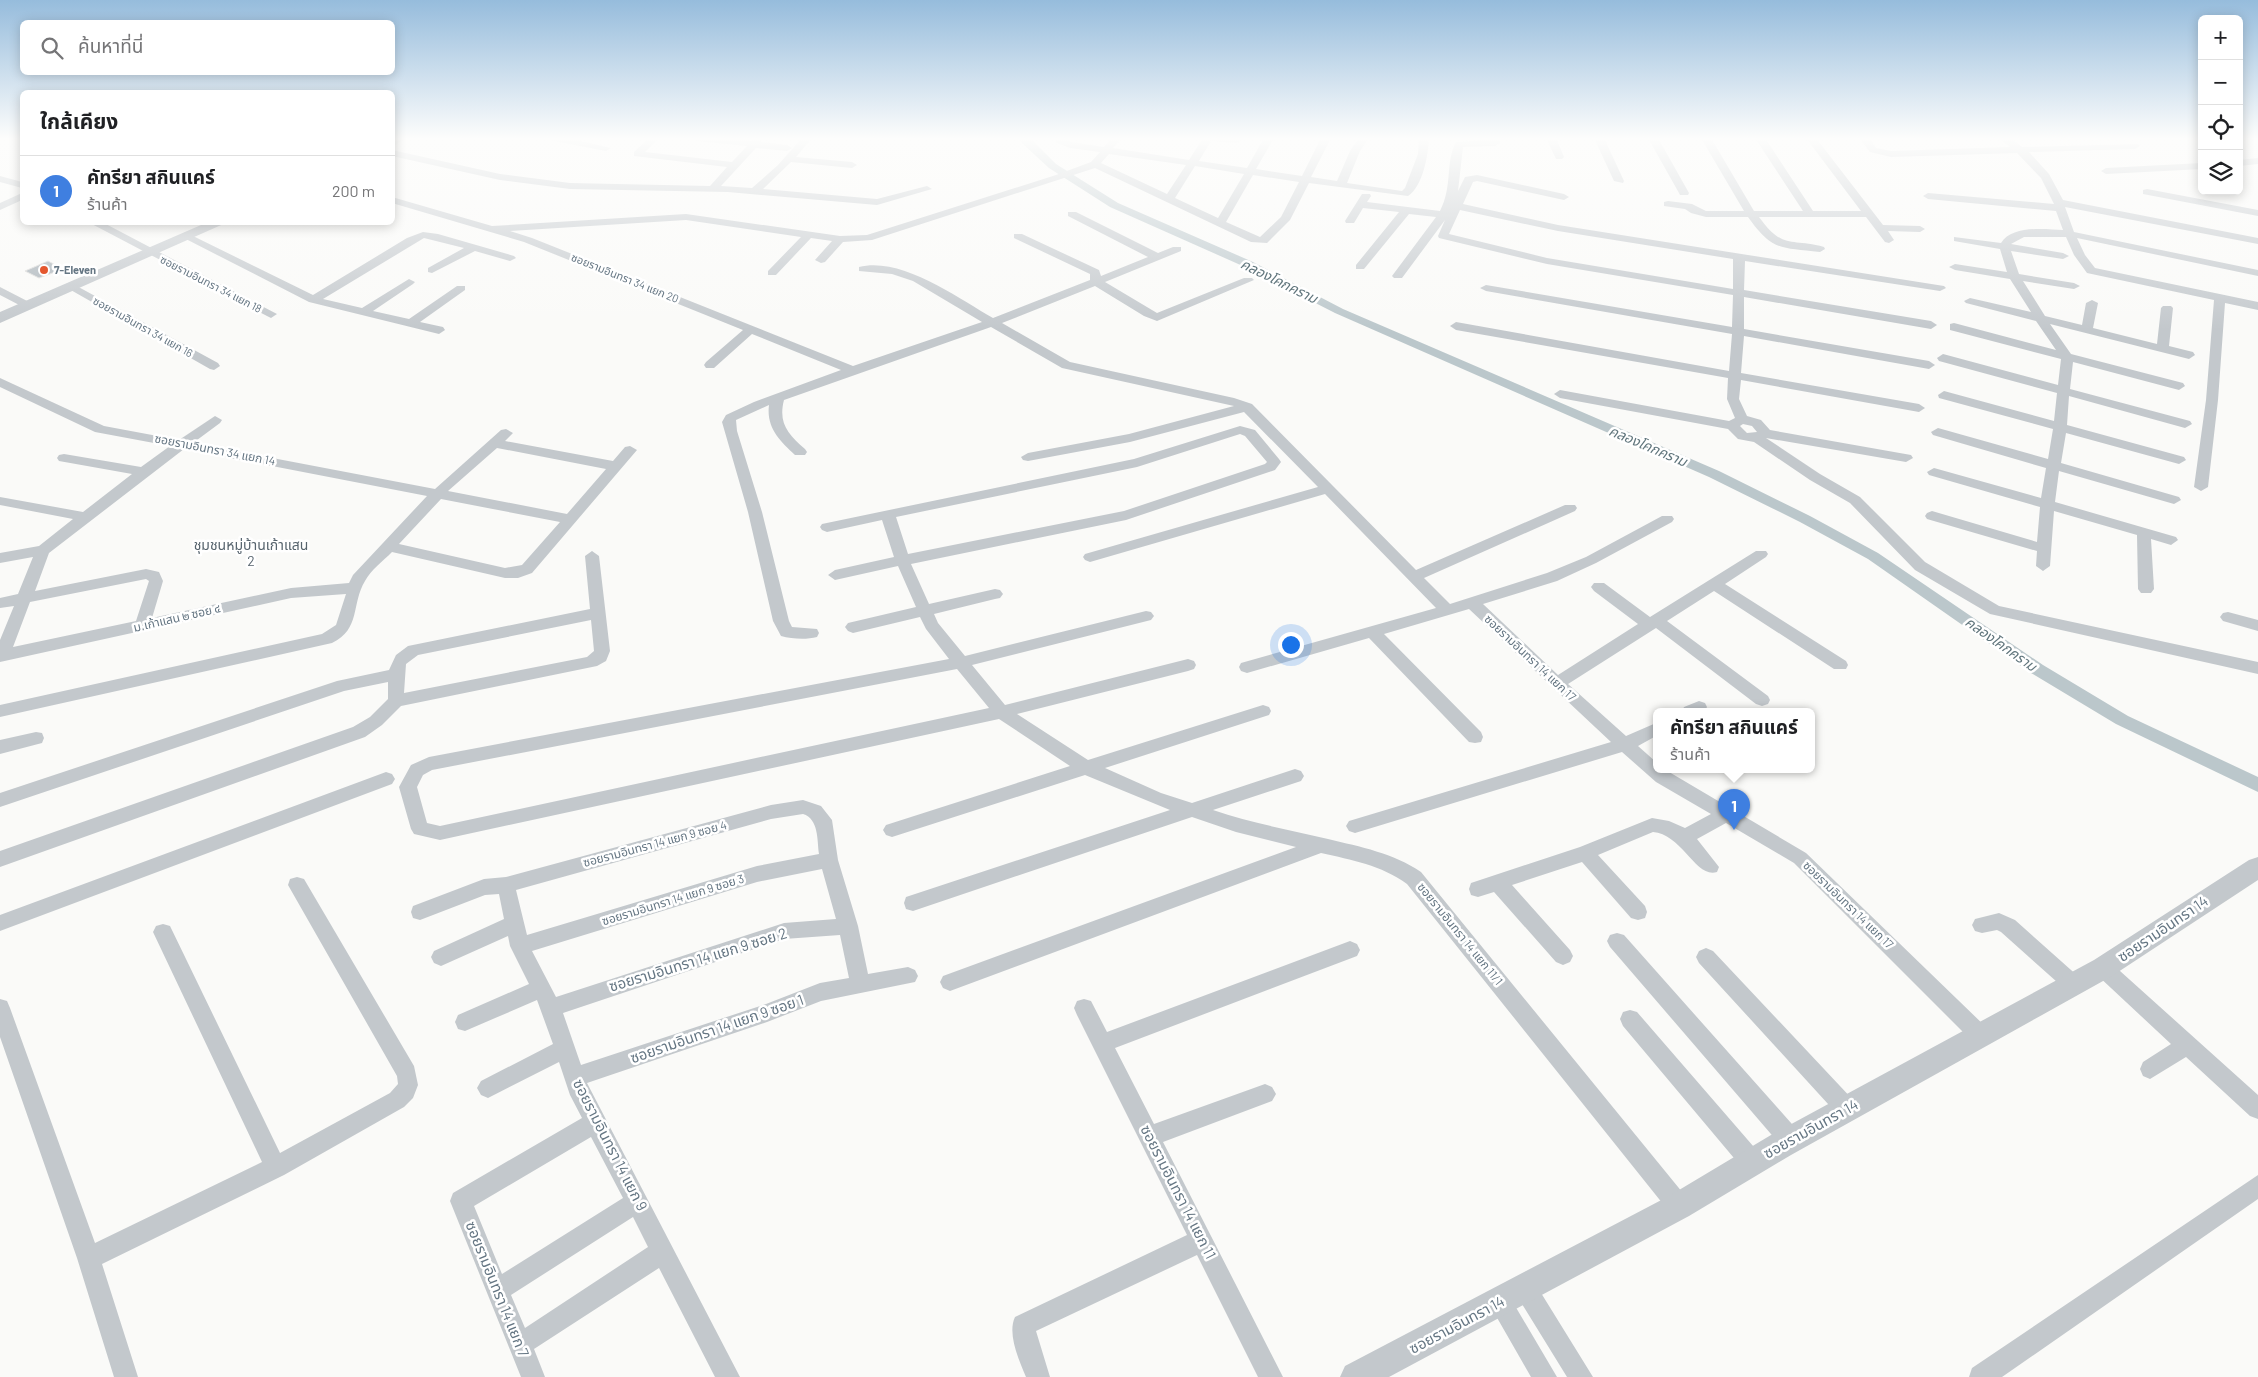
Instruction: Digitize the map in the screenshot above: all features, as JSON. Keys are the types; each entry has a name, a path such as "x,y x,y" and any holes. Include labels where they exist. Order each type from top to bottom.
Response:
{"street":[{"name":"ซอยรามอินทรา 34 แยก 20","path":"400,202 528,240 853,370"},
{"path":"493,229 686,216 840,239 868,238 979,202"},
{"path":"1174,202 1255,240 1265,240 1286,218 1294,202"},
{"path":"1220,224 1233,202"},
{"path":"1398,276 1448,202"},
{"path":"1459,202 1443,233 1443,236 1449,239 1547,261 1931,324"},
{"path":"1744,202 1751,214 1776,242 1820,249"},
{"path":"1802,202 1810,214"},
{"path":"1860,202 1889,240"},
{"path":"2019,202 2059,205 2258,241"},
{"path":"2204,202 2258,212"},
{"path":"1668,204 1688,206 1703,213 1869,214"},
{"path":"1350,220 1362,205 1405,212 1441,214"},
{"path":"2059,205 2070,234 2092,271 2258,306"},
{"path":"1458,206 1558,228 1940,288"},
{"path":"1360,267 1405,212"},
{"path":"1072,214 1157,257"},
{"name":"ซอยรามอินทรา 34 แยก 18","path":"99,225 150,254 271,314"},
{"path":"0,318 214,225"},
{"path":"1881,228 1920,228"},
{"path":"772,274 809,234"},
{"path":"2042,566 2045,549 2047,505 2060,427 2067,357 2025,297 2018,278 2006,258 2004,246 2012,236 2022,234 2070,234 2258,273"},
{"path":"313,300 417,237 434,236 510,258"},
{"path":"1018,236 1095,272 1096,282"},
{"path":"188,237 313,300 439,330"},
{"path":"821,260 840,239"},
{"path":"1958,239 2063,256"},
{"path":"432,270 474,248"},
{"path":"811,633 787,632 781,621 755,512 729,422 735,416 778,397 989,321 1022,312 1177,248"},
{"path":"1739,257 1740,293 1733,399 1740,435 1761,436 1906,458"},
{"path":"1955,267 2074,286"},
{"path":"863,269 893,271 917,278 1074,368 1234,402 1247,407 1447,610"},
{"path":"1096,282 1148,314 1157,317 1248,280"},
{"path":"362,313 409,282"},
{"name":"ซอยรามอินทรา 34 แยก 16","path":"73,287 214,366"},
{"path":"411,323 461,288"},
{"path":"1486,288 1929,365"},
{"path":"0,290 28,306"},
{"path":"2201,487 2210,418 2220,298"},
{"path":"1970,301 2189,355"},
{"path":"2087,330 2092,303"},
{"path":"2163,349 2166,308"},
{"path":"1456,326 1919,408"},
{"path":"1954,327 2179,386"},
{"path":"710,365 752,328"},
{"path":"1943,358 2185,424"},
{"name":"ซอยรามอินทรา 34 แยก 14","path":"0,382 100,429 570,519"},
{"path":"1560,394 1737,423"},
{"path":"1944,394 2179,460"},
{"path":"778,397 774,417 775,426 781,436 800,452"},
{"path":"1028,457 1130,438 1247,407"},
{"path":"0,558 43,550 215,420"},
{"path":"827,527 888,516 1137,463 1240,430 1250,433 1274,462 1270,468 1126,515 1054,528 835,575"},
{"path":"1938,432 2174,500"},
{"path":"1761,436 1815,477 1855,500 1920,566 1995,610 2258,668"},
{"path":"0,711 326,639 337,634 343,627 358,579 438,493 500,438 615,466"},
{"path":"388,546 505,573 518,573 527,569 630,450"},
{"path":"64,458 144,472"},
{"path":"1934,472 2144,534 2171,540"},
{"path":"1090,557 1328,489"},
{"path":"0,501 85,517"},
{"path":"1414,577 1570,508"},
{"name":"ซอยรามอินทรา 14 แยก 11/1","path":"888,516 903,561 931,625 1010,717 1087,768 1189,811 1319,846 1371,857 1397,866 1414,878 1679,1206"},
{"path":"1932,516 2045,549"},
{"path":"1247,667 1373,632 1560,574 1591,560 1667,519"},
{"path":"2144,534 2146,589"},
{"path":"1,656 43,550"},
{"path":"1557,684 1761,554"},
{"path":"0,859 360,732 376,721 396,701 591,662 600,657 602,651 592,556"},
{"path":"0,603 146,574 154,576 156,581 142,626"},
{"path":"1714,584 1840,665"},
{"path":"1599,587 1654,623 1762,700"},
{"name":"ม.เก้าแสน ๒ ซอย ๔","path":"1,656 290,593 354,588"},
{"path":"854,627 925,612 995,594"},
{"name":"ซอยรามอินทรา 14 แยก 17","path":"1471,602 1557,684 1653,769"},
{"path":"396,701 398,661 403,655 414,650 597,613"},
{"path":"1146,616 962,662 428,764 417,770 408,787 420,830 440,833 1010,717 1188,665"},
{"path":"2228,618 2258,626"},
{"path":"1373,632 1475,737"},
{"path":"0,800 343,686 397,674"},
{"path":"892,830 1263,711"},
{"path":"1355,826 1626,744 1653,730"},
{"path":"0,747 36,738"},
{"name":"ซอยรามอินทรา 14 แยก 17","path":"1658,773 1724,816 1800,858 1981,1036"},
{"path":"913,903 1295,776"},
{"path":"0,923 386,779"},
{"name":"ซอยรามอินทรา 14 แยก 9 ซอย 4","path":"420,912 484,886 506,885 771,812 803,807 815,811 823,820 829,860"},
{"path":"1683,838 1724,816"},
{"path":"1478,889 1585,853 1652,825 1662,824 1674,829 1710,867"},
{"path":"950,982 1319,846"},
{"path":"1585,853 1638,912"},
{"path":"829,860 848,926 860,985"},
{"name":"ซอยรามอินทรา 14 แยก 9 ซอย 3","path":"520,946 757,874 829,860"},
{"name":"ซอยรามอินทรา 14","path":"1356,1377 1679,1206 1847,1108 2103,968 2258,867"},
{"path":"1498,883 1564,956"},
{"path":"88,1258 276,1167 397,1100 410,1082 407,1072 297,885"},
{"path":"441,956 511,915 506,885"},
{"name":"ซอยรามอินทรา 14 แยก 9","path":"511,915 520,946 550,1008 581,1095 728,1377"},
{"path":"1982,925 1999,921 2008,926 2072,984"},
{"name":"ซอยรามอินทรา 14 แยก 9 ซอย 2","path":"550,1008 784,931 848,926"},
{"path":"163,932 276,1167"},
{"path":"1617,941 1791,1140"},
{"path":"1104,1043 1350,950"},
{"path":"1706,956 1847,1108"},
{"path":"2103,968 2258,1109"},
{"name":"ซอยรามอินทรา 14 แยก 9 ซอย 1","path":"575,1077 741,1022 820,992 908,976"},
{"path":"466,1022 541,988"},
{"path":"0,1008 88,1258 126,1377"},
{"name":"ซอยรามอินทรา 14 แยก 11","path":"1084,1008 1104,1043 1271,1377"},
{"path":"1630,1019 1752,1162"},
{"path":"2150,1069 2188,1045"},
{"path":"488,1088 564,1049"},
{"path":"1149,1136 1265,1094"},
{"name":"ซอยรามอินทรา 14 แยก 7","path":"534,1377 462,1201 596,1122"},
{"path":"1981,1377 2258,1186"},
{"path":"498,1290 638,1202"},
{"path":"1038,1377 1032,1363 1023,1325 1202,1240"},
{"path":"519,1344 544,1330 663,1251"},
{"path":"1525,1288 1581,1377"},
{"path":"1500,1302 1545,1377"}],"building":[{"name":"7-Eleven","path":"48,261 63,269 39,278 25,271"}],"waterway":[{"name":"คลองโคกคราม","path":"1109,202 1147,221 1249,264 1339,311 1714,474 1805,519 1873,556 2037,669 2122,720 2258,785"}],"place":[{"name":"7-Eleven","path":"44,270"},
{"name":"คัทรียา สกินแคร์","path":"1734,830"}],"district":[{"name":"ชุมชนหมู่บ้านเก้าแสน 2","path":"251,554"}]}
